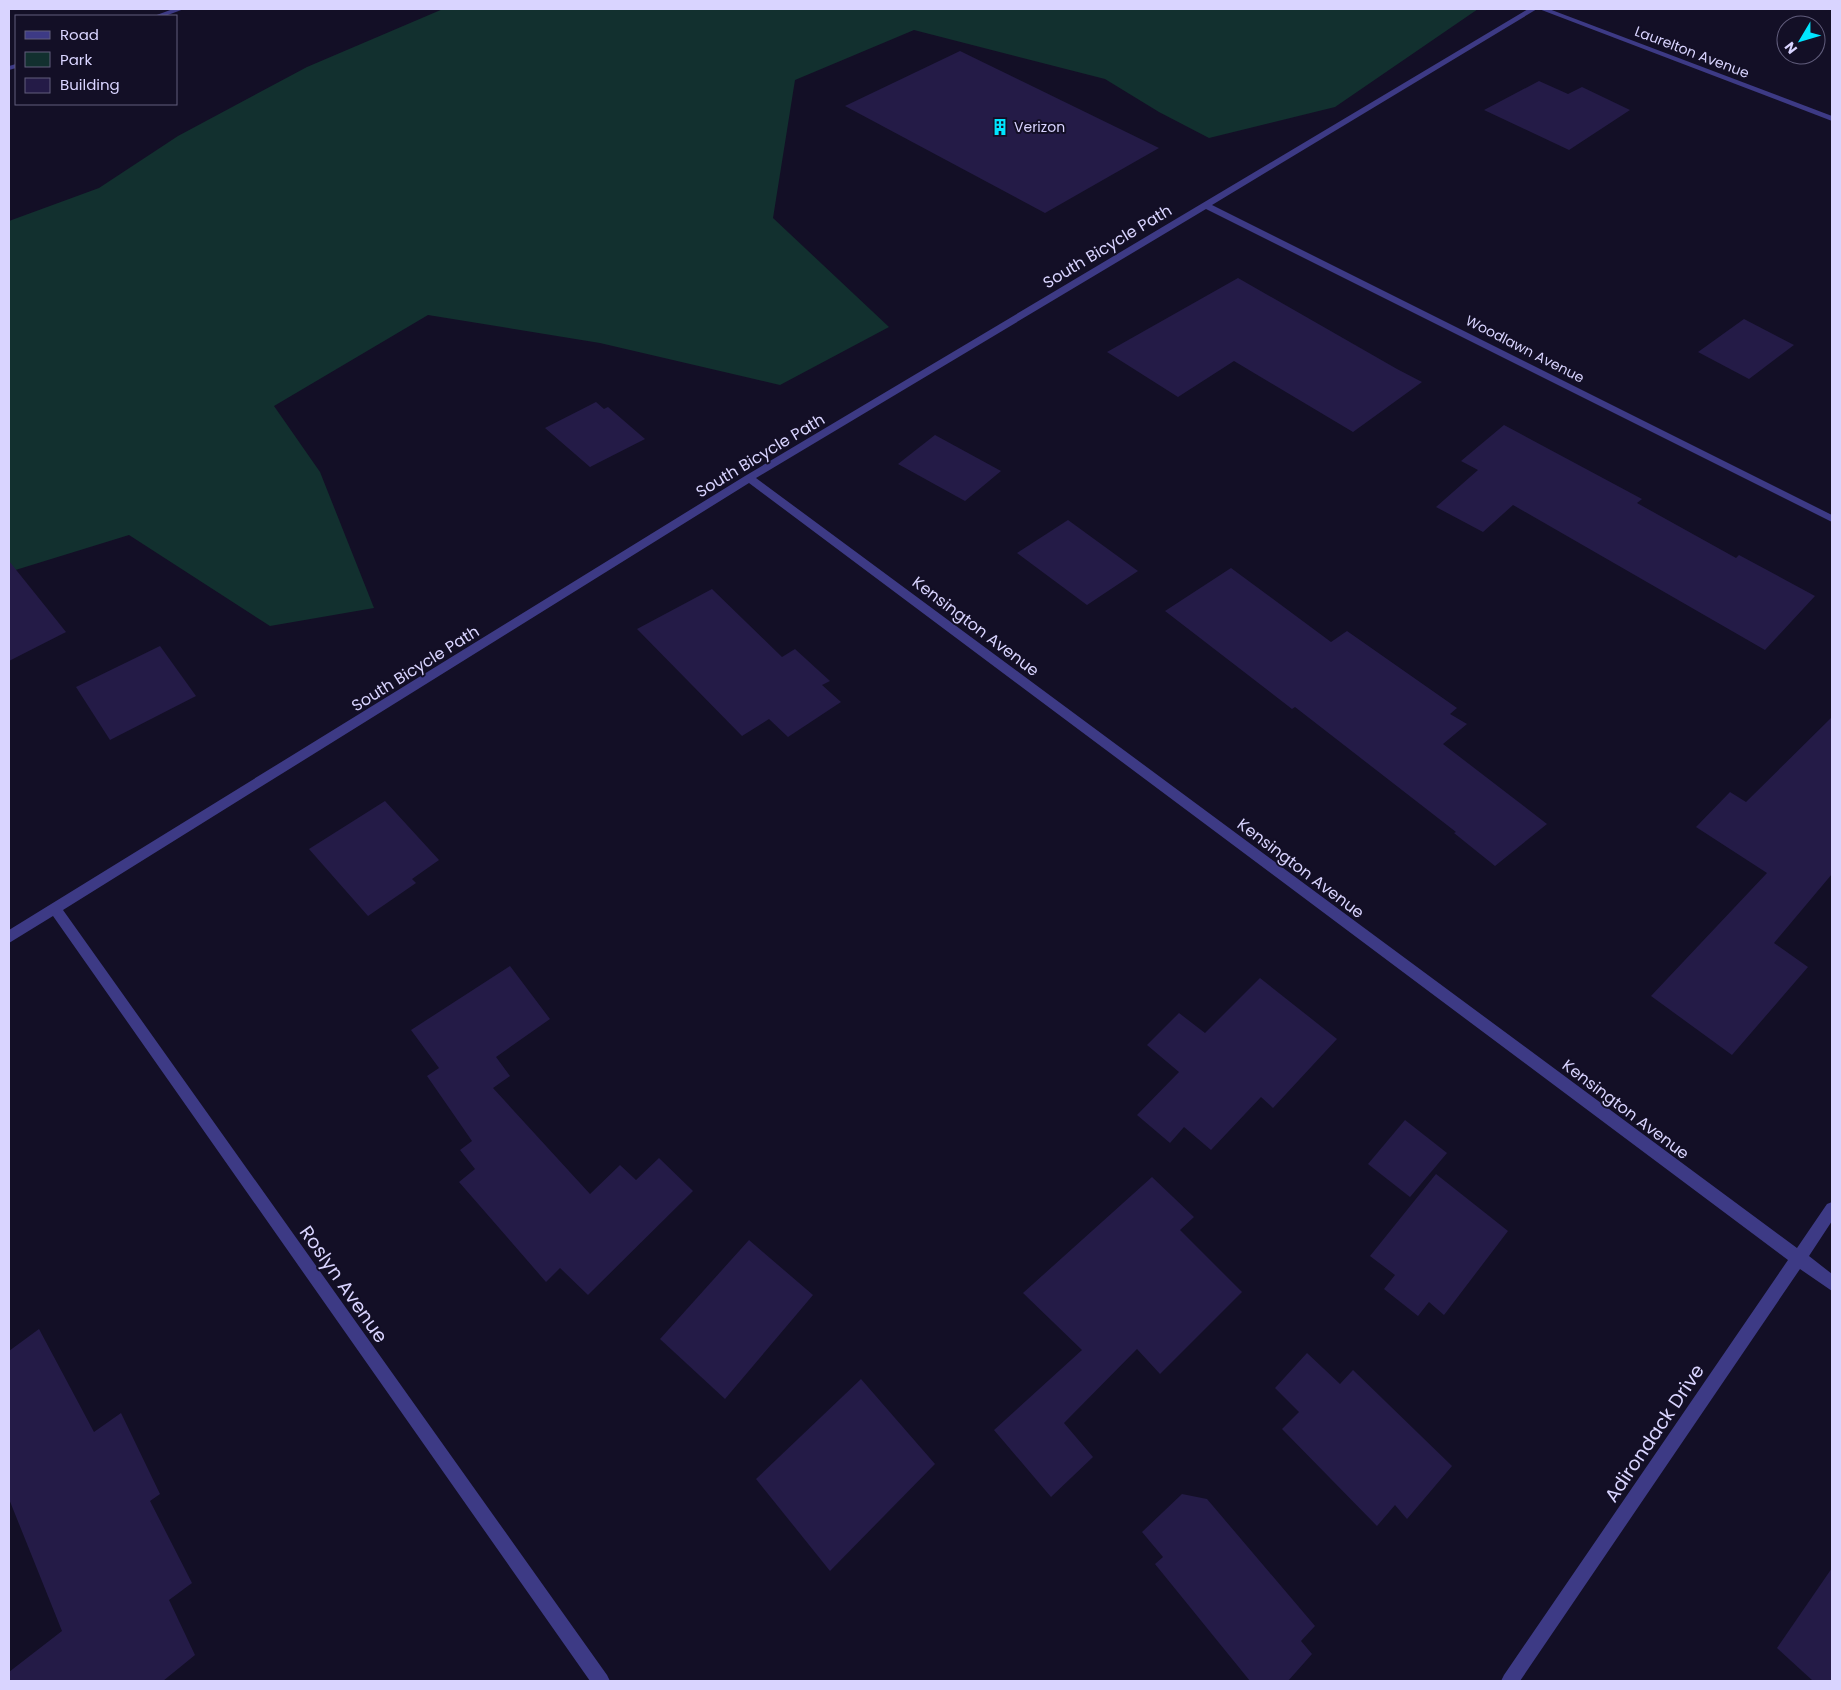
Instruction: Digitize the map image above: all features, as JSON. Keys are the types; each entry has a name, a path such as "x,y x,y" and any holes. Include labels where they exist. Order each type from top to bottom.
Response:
{"street":[{"path":"161,15 180,9"},
{"name":"South Bicycle Path","path":"9,937 749,478 1533,9"},
{"name":"Laurelton Avenue","path":"1543,9 1832,119"},
{"name":"Woodlawn Avenue","path":"1205,205 1832,519"},
{"name":"Kensington Avenue","path":"749,478 1832,1284"},
{"name":"Roslyn Avenue","path":"55,909 601,1681"},
{"name":"Adirondack Drive","path":"1510,1681 1832,1209"}],"green space":[{"path":"443,9 1478,9 1335,107 1209,138 1159,112 1105,79 914,30 795,80 773,218 889,327 780,385 600,343 428,315 274,406 320,472 374,608 270,626 129,535 9,572 9,221 99,188 178,136 307,67"}],"building":[{"name":"Verizon","path":"960,51 1159,148 1045,213 845,106"},
{"path":"1539,81 1568,94 1582,87 1630,110 1569,150 1484,110"},
{"path":"1238,278 1422,382 1353,432 1234,361 1178,397 1107,352"},
{"path":"1744,319 1794,345 1749,379 1698,352"},
{"path":"596,402 604,409 608,407 645,439 590,467 545,428"},
{"path":"1504,425 1642,499 1637,503 1736,558 1739,555 1815,596 1765,650 1513,505 1483,532 1436,507 1478,470 1461,461"},
{"path":"935,435 1001,471 965,501 898,464"},
{"path":"1068,520 1138,571 1087,605 1017,553"},
{"path":"9,561 66,632 9,661"},
{"path":"1231,568 1331,642 1347,631 1457,708 1450,714 1467,724 1443,744 1547,824 1495,866 1454,833 1456,832 1295,707 1292,709 1165,611"},
{"path":"712,589 782,657 795,649 830,681 822,685 841,702 788,737 769,719 742,736 637,629"},
{"path":"160,646 196,696 110,740 76,687"},
{"path":"1832,717 1832,874 1774,943 1808,967 1732,1055 1651,996 1767,873 1696,827 1730,792 1746,802"},
{"path":"385,801 439,860 412,879 416,883 368,916 309,849"},
{"path":"510,966 550,1019 496,1057 510,1076 493,1088 590,1194 620,1165 636,1180 659,1158 693,1191 588,1295 560,1268 546,1282 459,1182 475,1169 460,1150 472,1141 427,1076 439,1068 411,1030"},
{"path":"1260,978 1337,1039 1273,1108 1261,1097 1211,1150 1184,1127 1170,1143 1137,1115 1179,1072 1147,1045 1179,1013 1205,1033"},
{"path":"1405,1120 1447,1153 1410,1197 1368,1164"},
{"path":"1436,1174 1508,1231 1444,1315 1429,1302 1418,1316 1384,1289 1395,1275 1370,1256"},
{"path":"1152,1177 1194,1217 1180,1230 1242,1292 1160,1374 1137,1349 1064,1423 1093,1457 1051,1497 994,1430 1082,1350 1023,1293"},
{"path":"749,1240 813,1295 725,1399 660,1339"},
{"path":"39,1329 94,1432 121,1413 160,1494 150,1501 192,1583 169,1600 195,1655 163,1681 9,1681 9,1672 62,1631 9,1499 9,1351"},
{"path":"1307,1353 1340,1384 1353,1370 1452,1466 1407,1519 1395,1505 1377,1526 1282,1429 1299,1412 1275,1388"},
{"path":"861,1379 935,1464 830,1571 756,1479"},
{"path":"1182,1494 1207,1499 1315,1626 1301,1641 1312,1654 1288,1681 1250,1681 1155,1564 1163,1557 1142,1532"},
{"path":"1832,1568 1832,1681 1813,1681 1777,1648"}],"place":[{"name":"Verizon","path":"1000,127"}]}
